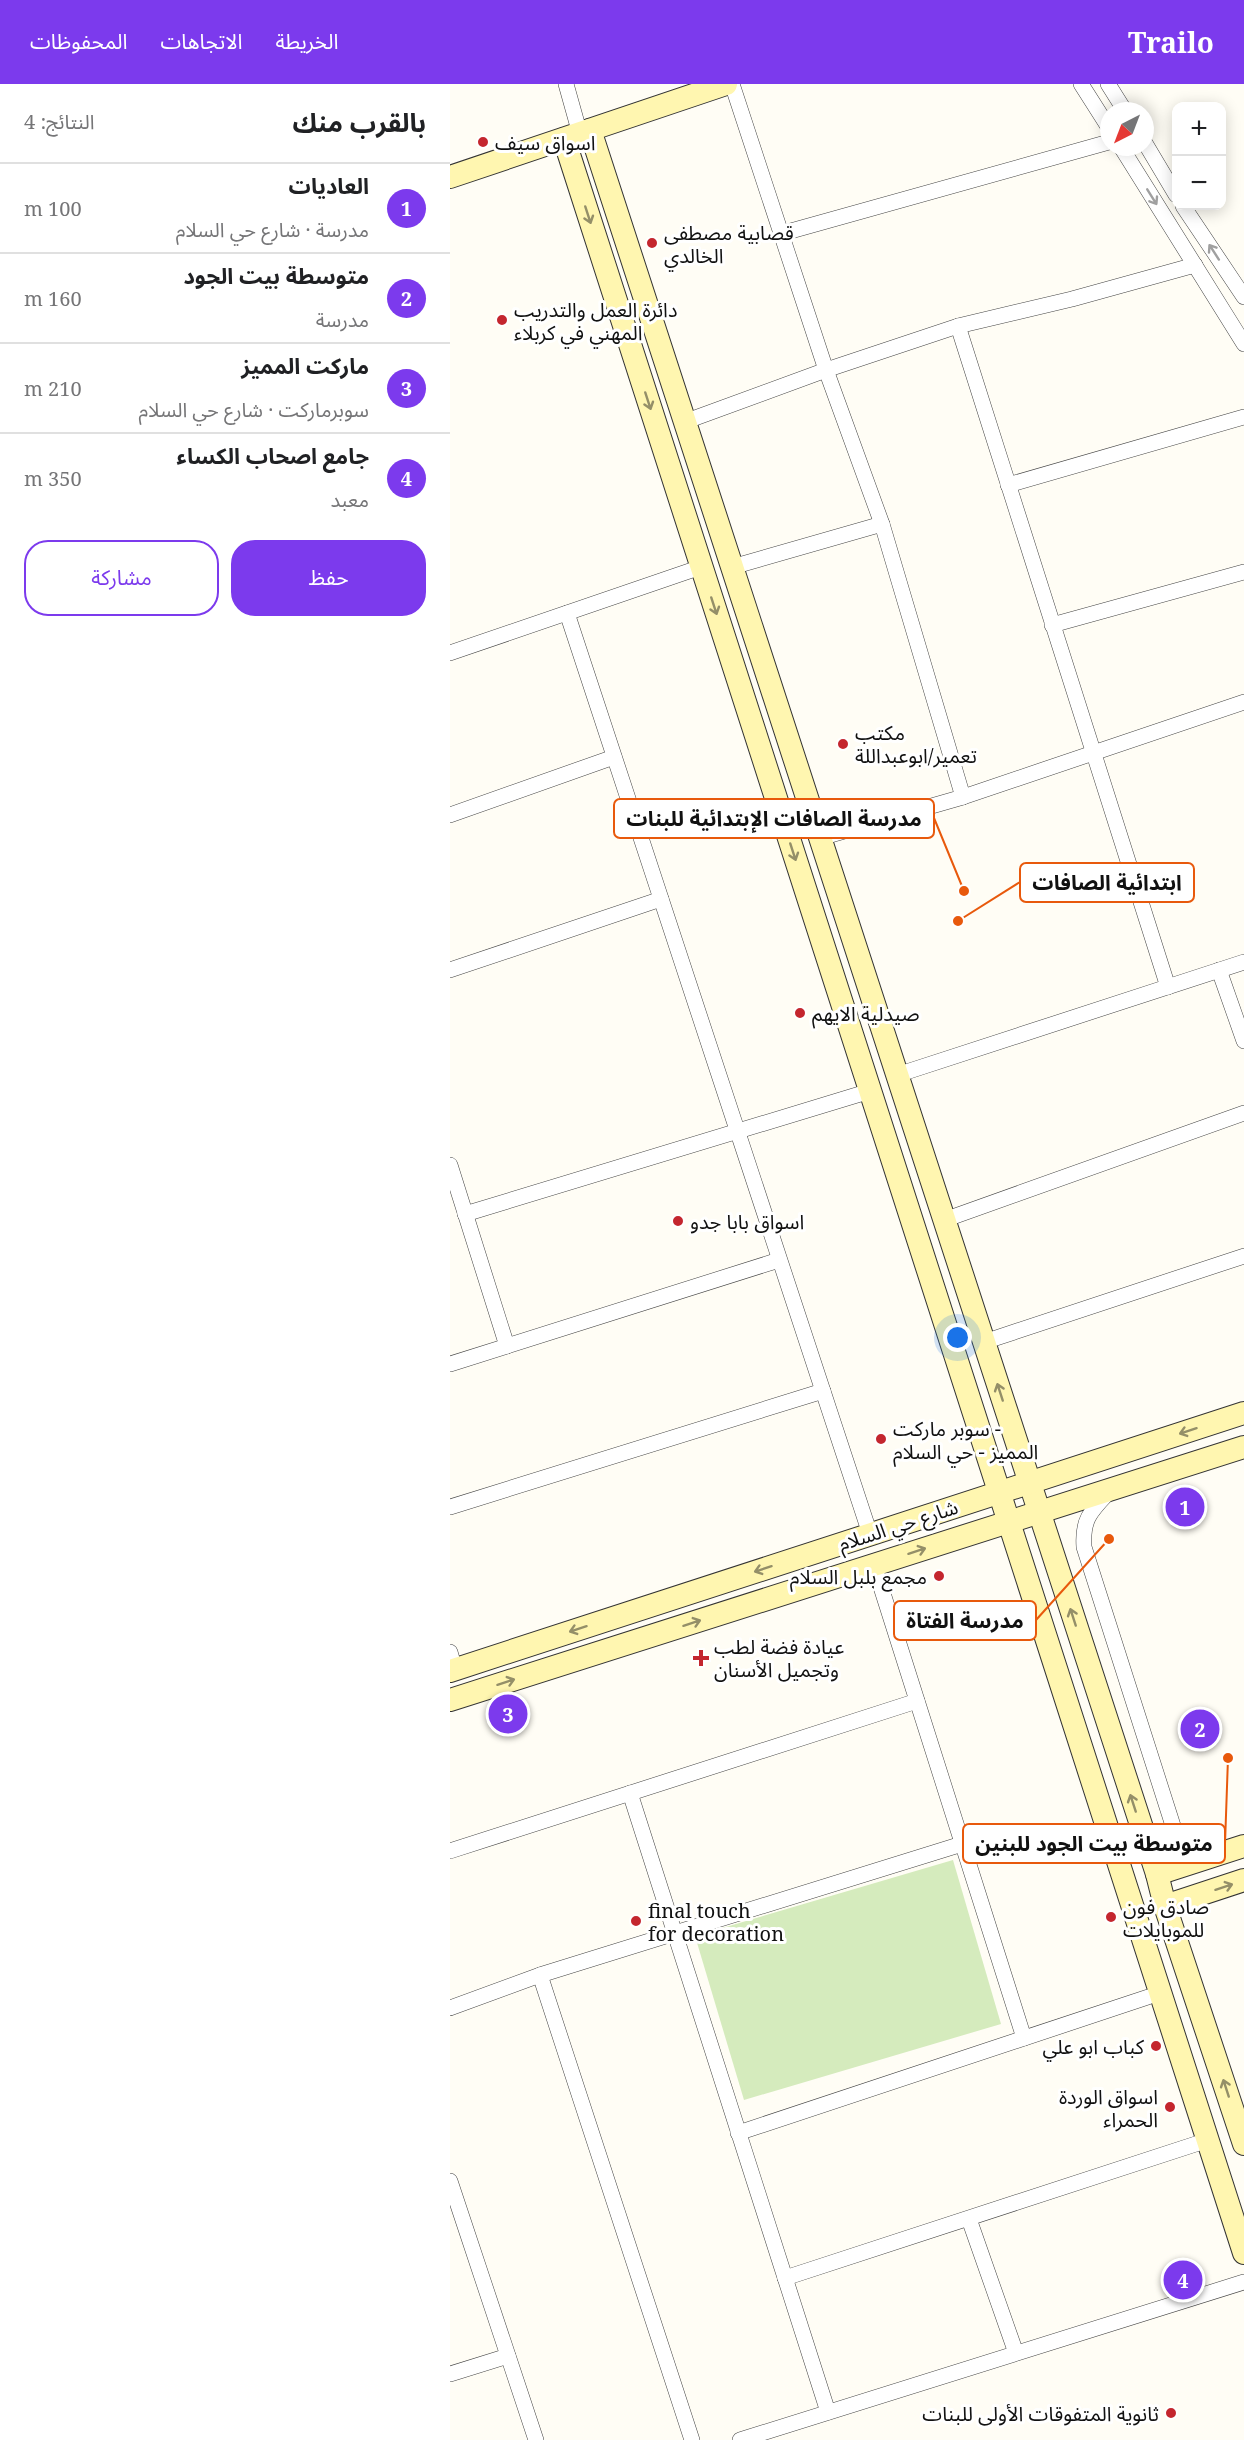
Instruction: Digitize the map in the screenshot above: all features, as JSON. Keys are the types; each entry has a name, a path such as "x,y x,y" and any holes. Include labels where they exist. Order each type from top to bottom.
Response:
{"street":[{"path":"566,84 578,135 574,172 1244,2253"},
{"path":"450,177 726,84"},
{"path":"732,84 826,370 882,524 963,797"},
{"path":"1081,84 1100,114"},
{"path":"1108,84 1119,102"},
{"path":"578,135 602,166 1244,2144"},
{"path":"780,234 1100,145"},
{"path":"1127,156 1244,344"},
{"path":"1153,156 1172,188"},
{"path":"574,172 579,163 589,160 594,160 602,166"},
{"path":"1186,210 1244,297"},
{"path":"695,418 826,370 958,326 1072,299 1195,265"},
{"path":"958,326 1168,987"},
{"path":"1008,485 1244,417"},
{"path":"732,567 882,524"},
{"path":"450,653 702,567"},
{"path":"1052,625 1244,572"},
{"path":"567,613 870,1534"},
{"path":"746,703 759,711 770,706 774,697"},
{"path":"820,838 963,797 1244,702"},
{"path":"754,729 763,717 774,717 782,723"},
{"path":"450,815 614,757"},
{"path":"450,970 661,899"},
{"path":"897,1075 1244,962"},
{"path":"1220,970 1244,1041"},
{"path":"465,1214 738,1133 870,1091"},
{"path":"944,1220 1244,1113"},
{"path":"450,1165 507,1346"},
{"path":"984,1342 1244,1256"},
{"path":"450,1364 779,1260"},
{"path":"450,1507 823,1391"},
{"name":"شارع حي السلام","path":"452,1664 945,1510 996,1481 1030,1482 1244,1413"},
{"path":"450,1700 1244,1447"},
{"path":"996,1481 1014,1474 1021,1464 1021,1458"},
{"path":"1110,1490 1087,1518 1083,1530 1084,1546 1175,1832 1184,1843 1201,1850 1222,1853"},
{"path":"945,1510 954,1524 953,1540"},
{"path":"1018,1550 1023,1539 1034,1534 1049,1544"},
{"path":"874,1565 1024,2038"},
{"path":"450,1851 917,1701"},
{"path":"630,1793 828,2412"},
{"path":"450,2008 674,1933 962,1844"},
{"path":"1157,1874 1244,1846"},
{"path":"1165,1906 1244,1880"},
{"path":"540,1976 692,2440"},
{"path":"738,2133 1148,1997"},
{"path":"785,2278 1208,2140"},
{"path":"450,2181 536,2440"},
{"path":"969,2219 1016,2353"},
{"path":"740,2440 1244,2282"},
{"path":"450,2374 508,2356"}],"green space":[{"path":"953,1860 1001,2024 744,2100 695,1936"}],"place":[{"name":"اسواق سيف","path":"483,142"},
{"name":"قصابية مصطفى الخالدي","path":"652,243"},
{"name":"دائرة العمل والتدريب المهني في كربلاء","path":"502,320"},
{"name":"مكتب تعمير/ابوعبداللة","path":"843,744"},
{"name":"مدرسة الصافات الإبتدائية للبنات","path":"964,891"},
{"name":"ابتدائية الصافات","path":"958,921"},
{"name":"صيدلية الايهم","path":"800,1013"},
{"name":"اسواق بابا جدو","path":"678,1221"},
{"name":"سوبر ماركت - المميز - حي السلام","path":"881,1439"},
{"name":"العاديات","path":"1185,1507"},
{"name":"مدرسة الفتاة","path":"1109,1539"},
{"name":"مجمع بلبل السلام","path":"939,1576"},
{"name":"عيادة فضة لطب وتجميل الأسنان","path":"701,1658"},
{"name":"ماركت المميز","path":"508,1714"},
{"name":"متوسطة بيت الجود","path":"1200,1729"},
{"name":"متوسطة بيت الجود للبنين","path":"1228,1758"},
{"name":"صادق فون للموبايلات","path":"1111,1917"},
{"name":"final touch for decoration","path":"636,1921"},
{"name":"كباب ابو علي","path":"1156,2046"},
{"name":"اسواق الوردة الحمراء","path":"1170,2107"},
{"name":"جامع اصحاب الكساء","path":"1183,2280"},
{"name":"ثانوية المتفوقات الأولى للبنات","path":"1171,2413"}]}
